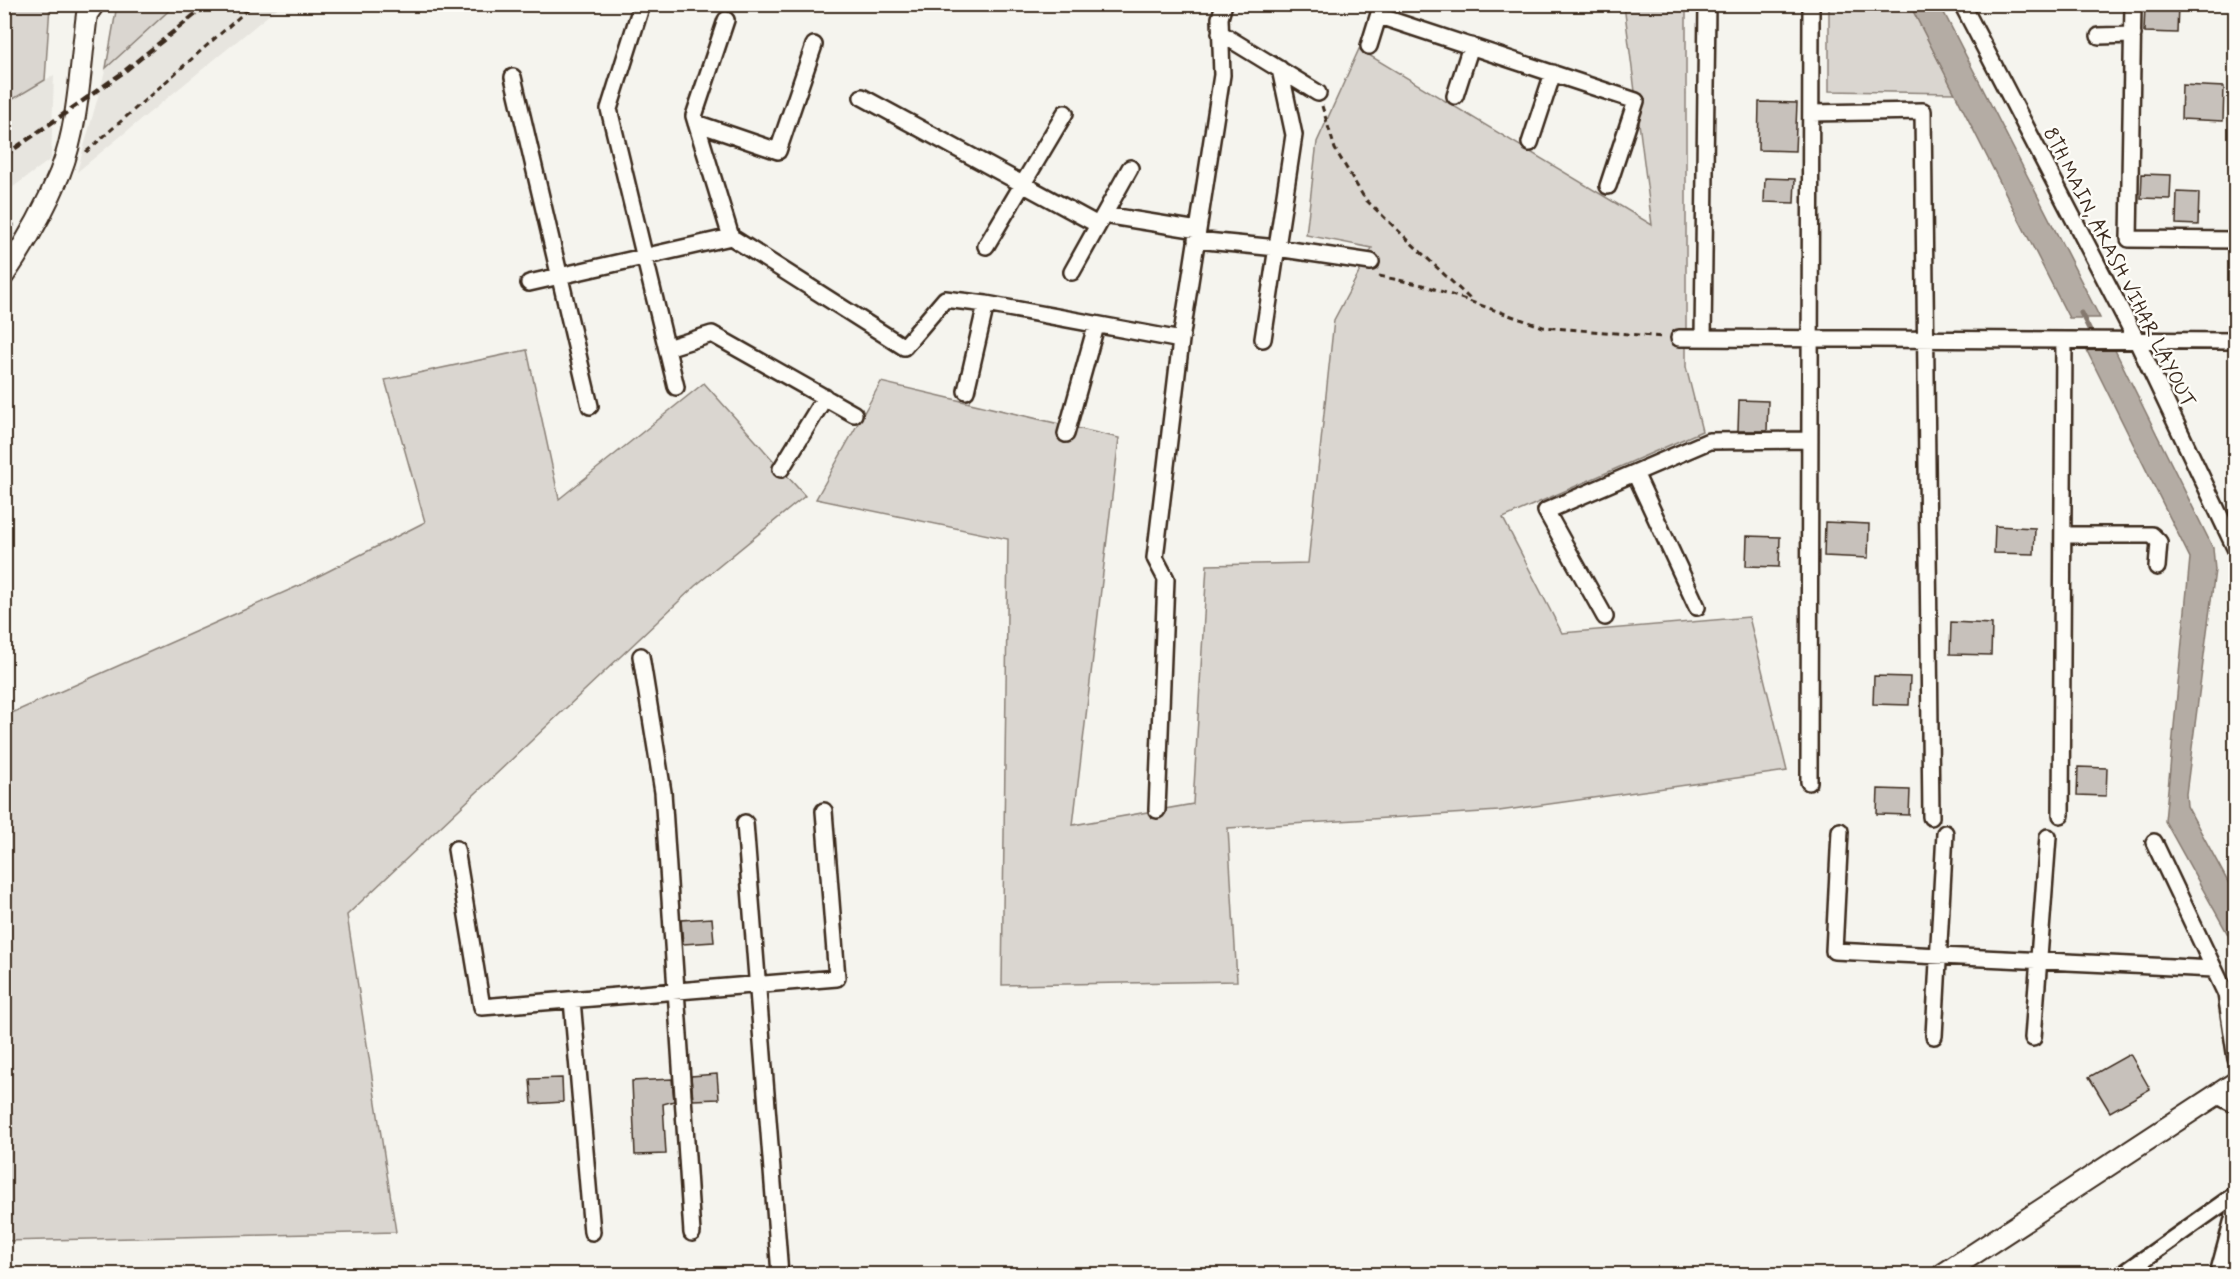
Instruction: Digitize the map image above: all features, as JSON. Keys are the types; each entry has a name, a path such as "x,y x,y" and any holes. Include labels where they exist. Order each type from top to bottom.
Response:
{"street":[{"path":"642,4 609,109 676,387"},
{"path":"1157,810 1166,579 1155,558 1181,340 1222,75 1220,18 1224,4"},
{"path":"1703,338 1707,4"},
{"path":"1809,782 1811,4"},
{"name":"8TH MAIN, AKASH VIHAR LAYOUT","path":"1962,4 2235,550"},
{"path":"2133,4 2129,239 2235,240"},
{"path":"4,275 29,238 60,172 75,106 88,8"},
{"path":"1369,46 1381,10 1471,46 1636,101 1608,186"},
{"path":"726,20 694,116 731,237 904,347 945,299 986,304 1181,340"},
{"path":"1220,33 1318,93"},
{"path":"2099,36 2133,35"},
{"path":"696,123 778,151 814,45"},
{"path":"1455,96 1471,46"},
{"path":"1263,339 1294,135 1280,69"},
{"path":"1530,143 1553,73"},
{"path":"513,77 590,406"},
{"path":"862,97 1023,184 1101,220 1371,262"},
{"path":"1811,113 1923,111 1931,817"},
{"path":"986,246 1065,114"},
{"path":"1072,272 1130,168"},
{"path":"529,283 731,237"},
{"path":"966,391 986,304"},
{"path":"1066,434 1096,326"},
{"path":"666,348 712,334 854,414"},
{"path":"1678,338 2235,340"},
{"path":"2061,815 2064,340"},
{"path":"781,469 825,397"},
{"path":"1605,617 1546,511 1709,441 1810,440"},
{"path":"1635,473 1697,607"},
{"path":"2063,535 2152,535 2158,542 2157,567"},
{"path":"641,656 663,792 692,1233"},
{"path":"456,849 482,1007 837,978 824,811"},
{"path":"745,823 780,1275"},
{"path":"1840,831 1834,951 2214,969"},
{"path":"1935,1036 1945,833"},
{"path":"2032,1038 2048,837"},
{"path":"2154,842 2226,994 2235,1059"},
{"path":"572,1000 592,1232"},
{"path":"1943,1275 2235,1082"},
{"path":"2216,1095 2235,1105"},
{"path":"2123,1275 2235,1194"},
{"path":"2218,1275 2235,1208"}],"path":[{"path":"60,172 164,86 254,4"},
{"path":"1318,93 1335,149 1365,199 1472,300"},
{"path":"1371,262 1373,275 1423,285 1472,300 1543,327 1678,338"}],"shaded area":[{"path":"1910,4 1955,93 1829,91 1829,5"},
{"path":"4,5 50,5 45,80 5,104"},
{"path":"117,5 175,5 106,68"},
{"path":"175,5 281,5 77,172 106,68"},
{"path":"1624,5 1686,5 1686,367 1702,431 1503,518 1562,633 1749,617 1787,771 1499,811 1228,828 1237,981 1002,985 1008,539 816,499 881,382 1119,438 1073,825 1193,804 1207,565 1308,563 1334,320 1372,248 1306,235 1317,142 1359,49 1652,225"},
{"path":"1910,5 1940,5 2100,318 2069,318"},
{"path":"54,75 51,159 5,193 5,104"},
{"path":"2112,344 2213,548 2215,570 2186,794 2187,806 2235,895 2235,947 2165,821 2190,558 2084,345"},
{"path":"527,350 559,499 704,383 805,496 695,586 347,915 396,1232 5,1241 5,716 305,583 425,522 385,380"}],"building":[{"path":"2145,4 2178,4 2177,33 2144,32"},
{"path":"2182,85 2224,87 2223,121 2181,119"},
{"path":"1759,102 1797,103 1795,151 1758,150"},
{"path":"2142,174 2171,175 2170,199 2141,198"},
{"path":"1765,178 1795,179 1794,203 1764,202"},
{"path":"2177,192 2199,193 2198,225 2176,224"},
{"path":"1739,400 1768,401 1767,431 1738,431"},
{"path":"1825,522 1869,524 1868,558 1824,556"},
{"path":"1995,526 2035,528 2034,554 1994,553"},
{"path":"1747,536 1780,537 1779,567 1746,566"},
{"path":"1951,622 1992,624 1991,655 1950,654"},
{"path":"1874,676 1910,677 1909,705 1873,704"},
{"path":"2078,767 2107,768 2106,796 2077,795"},
{"path":"1878,789 1910,790 1909,815 1877,814"},
{"path":"712,918 714,942 683,944 681,920"},
{"path":"2130,1054 2150,1089 2110,1112 2089,1077"},
{"path":"717,1074 719,1099 693,1100 691,1076"},
{"path":"562,1078 563,1102 532,1104 530,1079"},
{"path":"672,1079 674,1101 663,1104 666,1154 635,1155 632,1081"}],"waterway":[{"path":"2081,313 2093,337"}],"railway":[{"path":"4,156 121,74 208,4"}]}
